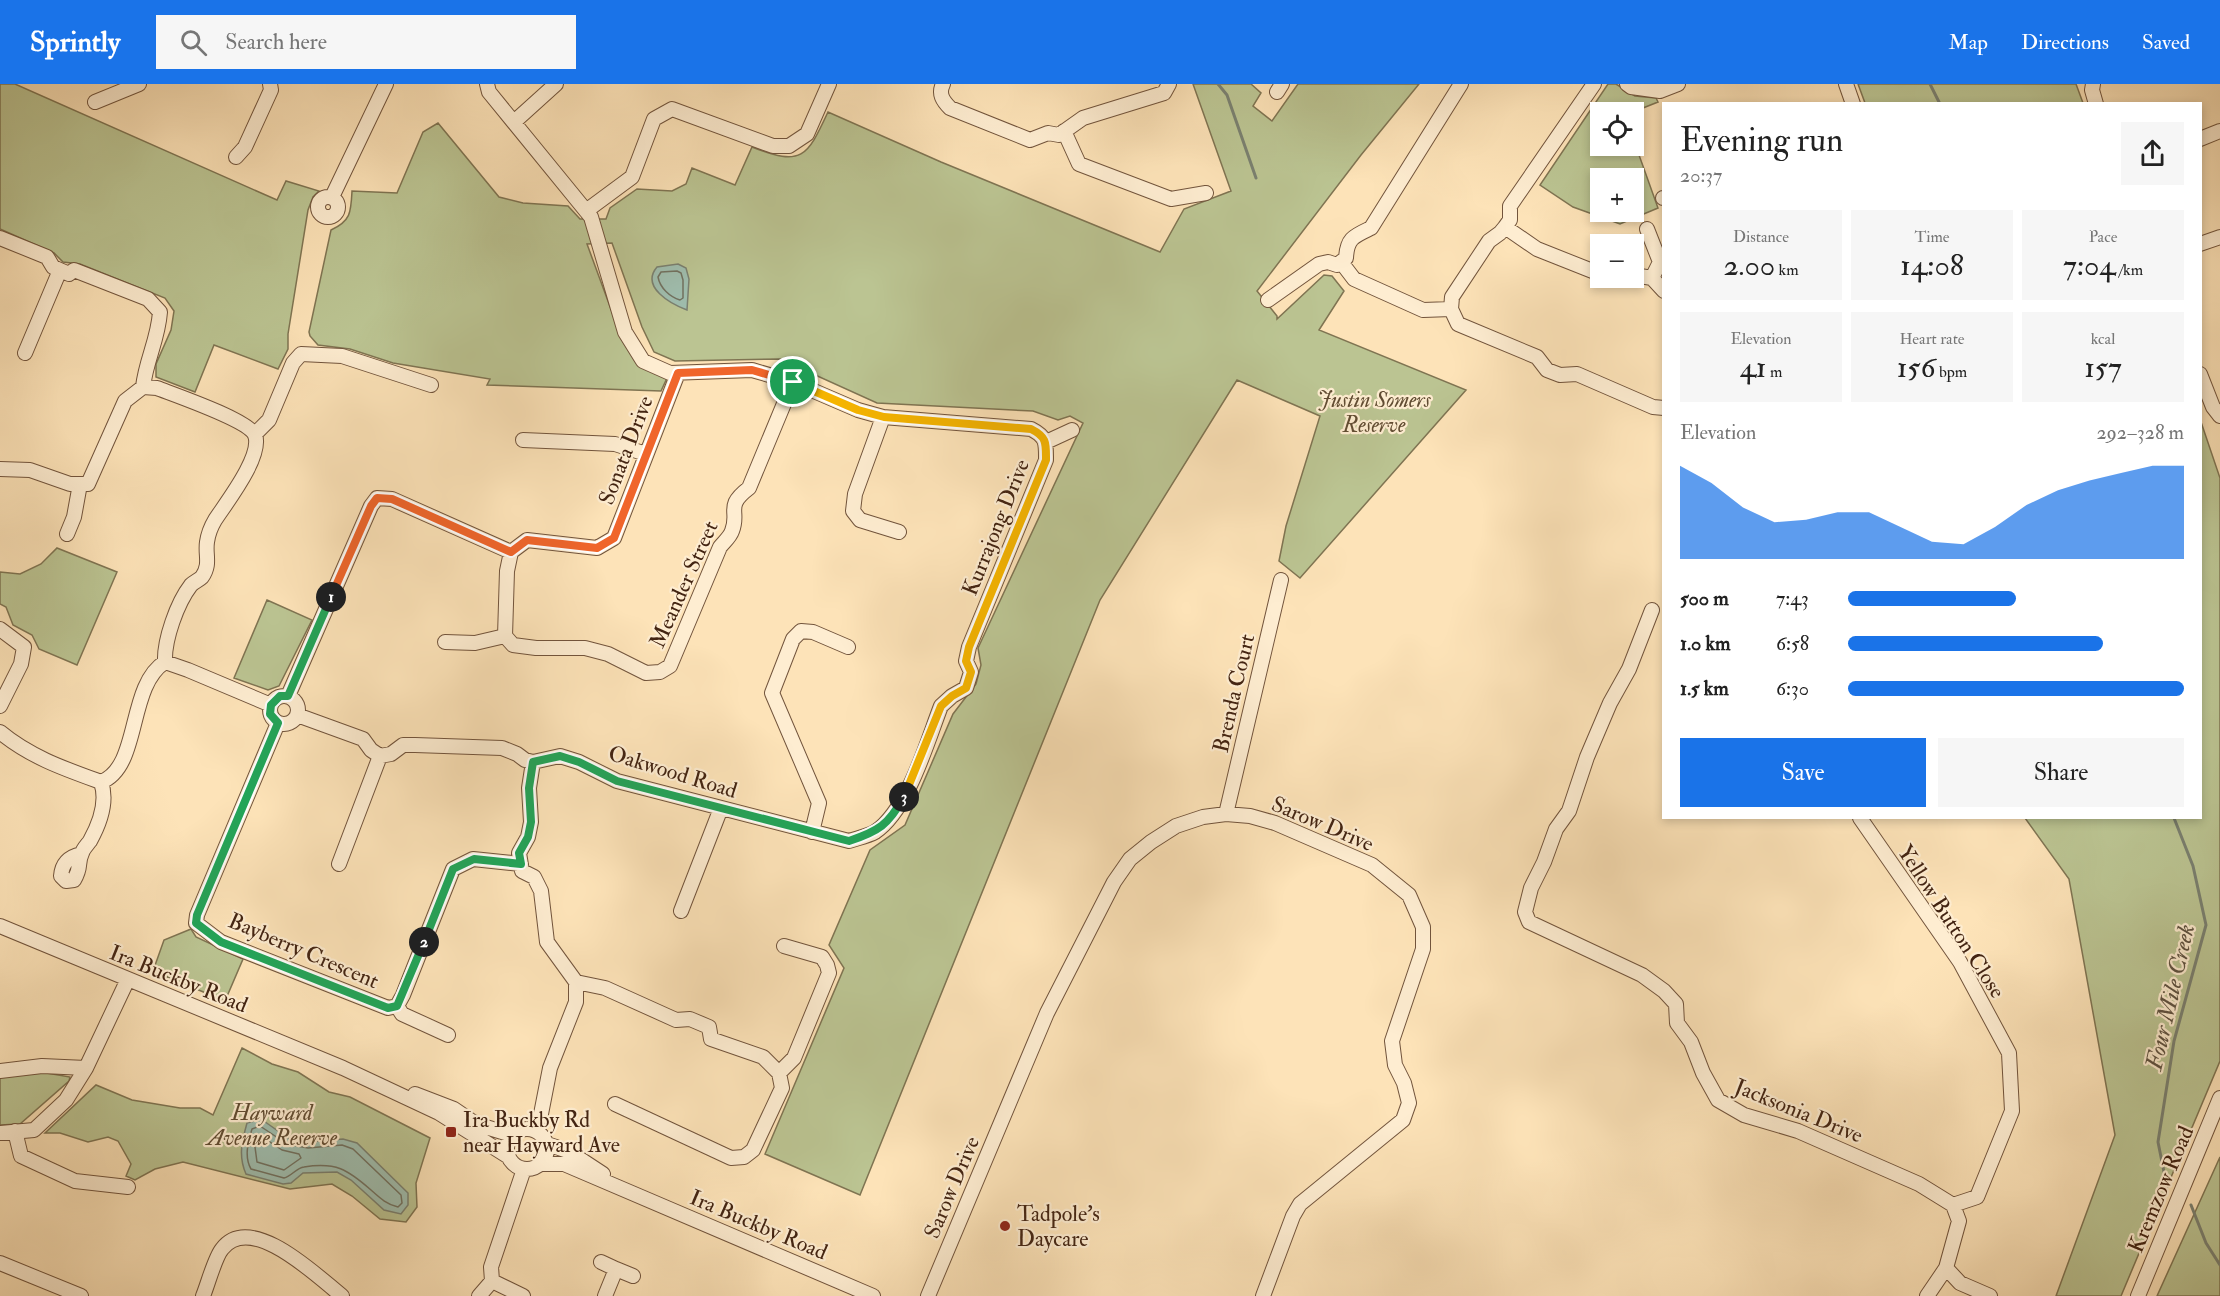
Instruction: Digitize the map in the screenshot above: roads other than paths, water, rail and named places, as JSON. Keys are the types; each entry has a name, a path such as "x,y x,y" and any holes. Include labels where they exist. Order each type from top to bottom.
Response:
{"street":[{"path":"96,102 140,84"},
{"path":"236,157 245,147 271,90 270,84"},
{"path":"332,197 386,84"},
{"name":"Kurrajong Drive","path":"486,84 489,92 591,217 625,332 643,361 670,373 752,370 793,382 858,410 884,417 1031,429 1041,434 1046,442 1046,460 969,647 966,661 971,672 966,688 941,706 907,792 893,816 874,832"},
{"path":"514,122 556,84"},
{"path":"586,211 632,177 654,119 672,109 773,146 789,146 807,134 829,84"},
{"path":"943,84 940,89 942,100 950,108 1030,140 1048,133 1059,135 1083,118 1164,93 1169,84"},
{"path":"1268,300 1318,264 1328,262 1337,265 1346,258 1346,246 1353,237 1371,228 1461,84"},
{"path":"1594,84 1510,206 1510,220 1500,233 1489,241 1452,297 1450,309 1458,324 1537,357 1547,370 1560,375 1577,374 1662,408"},
{"path":"1627,84 1631,87 1660,91 1677,84"},
{"path":"1846,84 1852,102"},
{"path":"2093,84 2095,102"},
{"path":"1064,131 1079,164 1171,199 1206,193"},
{"path":"2202,138 2220,131"},
{"path":"1505,227 1537,249 1590,270"},
{"path":"1647,229 1660,262 1652,278"},
{"path":"2202,243 2220,237"},
{"path":"0,238 47,257 53,267 69,274 74,270 148,299 160,312 159,332 145,369 143,387"},
{"path":"1341,262 1354,279 1423,310 1450,309"},
{"path":"25,353 60,270"},
{"path":"1644,277 1652,278 1662,289"},
{"path":"255,434 269,420 293,363 301,354 342,356 431,385"},
{"name":"Sonata Drive","path":"511,552 527,540 597,548 614,538 678,373"},
{"path":"2202,379 2213,407 2220,416"},
{"name":"Meander Street","path":"505,636 513,645 536,648 585,648 608,654 646,673 660,672 670,666 720,547 731,534 734,526 733,511 738,496 749,488 793,382"},
{"path":"0,469 30,471 70,484 88,484 125,401 143,387 157,388 232,418 243,423 255,434 256,445 248,467 215,521 207,542 208,560 201,578 192,585 177,612 164,647 165,662"},
{"path":"884,417 855,494 853,511 860,520 899,532"},
{"path":"1046,442 1071,430"},
{"path":"523,440 615,444 646,454"},
{"path":"67,534 74,517 80,484"},
{"path":"288,696 371,506 377,498 392,499 511,552 507,571 505,636 475,643 445,642"},
{"name":"Brenda Court","path":"1226,814 1281,580"},
{"name":"Jacksonia Drive","path":"1652,610 1629,669 1610,703 1587,757 1569,811 1556,829 1544,862 1531,888 1525,912 1529,922 1642,975 1664,991 1676,1005 1677,1023 1691,1042 1703,1073 1719,1100 1744,1115 1798,1131 1919,1184 1953,1205"},
{"path":"0,629 24,647 21,664 0,706"},
{"path":"812,832 819,803 772,693 793,639 801,631 813,632 848,647"},
{"path":"165,662 271,705"},
{"path":"0,732 32,755 101,782 109,779 117,770 132,737 137,709 155,669 165,662"},
{"path":"280,696 288,696 297,705 297,715 290,723 278,723 270,714 271,705 280,696"},
{"path":"297,715 363,739 371,750 380,756 392,754 404,745 502,748 533,762 529,788 531,822 528,837 519,853 522,871 534,877 541,891 547,942 576,982 576,1002 550,1068 541,1114 534,1130"},
{"name":"Bayberry Crescent","path":"278,723 197,915 196,923 221,942 388,1008 397,1006 453,869 474,859 521,864"},
{"path":"339,864 380,756"},
{"name":"Oakwood Road","path":"533,762 560,756 579,762 617,781 849,841 874,832"},
{"path":"81,854 104,806 105,794 101,782"},
{"path":"681,911 720,808"},
{"name":"Sarow Drive","path":"928,1296 1047,1013 1114,882 1130,859 1150,842 1168,831 1203,817 1226,814 1250,816 1275,823 1372,865 1409,895 1423,927 1423,949 1392,1041 1395,1065 1404,1083 1409,1103 1403,1120 1300,1204 1293,1216 1263,1296"},
{"name":"Yellow Button Close","path":"1861,819 1960,962 2009,1053 2012,1111 1977,1197 1953,1205"},
{"name":"Ira Buckby Road","path":"0,926 343,1068 439,1113 509,1157"},
{"path":"779,1073 794,1058 829,973 822,957 784,946"},
{"path":"0,1133 34,1130 66,1100 86,1068 128,979"},
{"path":"576,982 605,988 676,1020 690,1019 709,1027 711,1039 763,1057 773,1064 779,1073 782,1088 753,1150 744,1157 731,1158 615,1104"},
{"path":"397,1006 402,1014 448,1035"},
{"path":"0,1071 42,1066 86,1068"},
{"name":"Ira Buckby Road","path":"343,1068 442,1103 476,1124 512,1135"},
{"name":"Kremzow Road","path":"2138,1296 2220,1098"},
{"path":"522,1129 534,1130 544,1137 547,1143 547,1155 542,1164 530,1170 518,1167 509,1157 507,1146 512,1135 522,1129"},
{"path":"15,1131 21,1156 75,1181 128,1187"},
{"name":"Ira Buckby Road","path":"547,1143 568,1151 628,1191"},
{"name":"Ira Buckby Road","path":"542,1164 564,1164 873,1296"},
{"path":"479,1296 492,1281 491,1267 524,1169"},
{"path":"1928,1296 1946,1268 1959,1221 1953,1205"},
{"path":"203,1296 221,1249 235,1238 249,1236 283,1250 342,1296"},
{"path":"601,1262 633,1276"},
{"path":"0,1263 81,1296"},
{"path":"1946,1268 1960,1283 1990,1296"},
{"path":"605,1296 616,1269"},
{"path":"492,1281 523,1296"}],"water":[{"path":"678,264 686,268 689,279 687,310 666,299 655,288 652,281 657,267"},
{"path":"261,1119 288,1138 308,1142 343,1139 357,1143 408,1193 408,1205 401,1214 384,1210 351,1180 337,1172 303,1173 291,1183 283,1184 246,1174 241,1155 245,1130 247,1123"}],"waterway":[{"path":"1218,84 1227,95 1256,178"},
{"name":"Four Mile Creek","path":"1930,84 1939,102"},
{"name":"Four Mile Creek","path":"2167,1187 2158,1142 2174,1041 2206,925 2193,866 2174,819"},
{"name":"Four Mile Creek","path":"2191,1205 2206,1243 2220,1265"}],"place":[{"name":"Ira Buckby Rd near Hayward Ave","path":"451,1132"},
{"name":"Tadpole's Daycare","path":"1005,1226"}],"park label":[{"name":"Justin Somers Reserve","path":"1374,412"},
{"name":"Hayward Avenue Reserve","path":"272,1124"}]}
